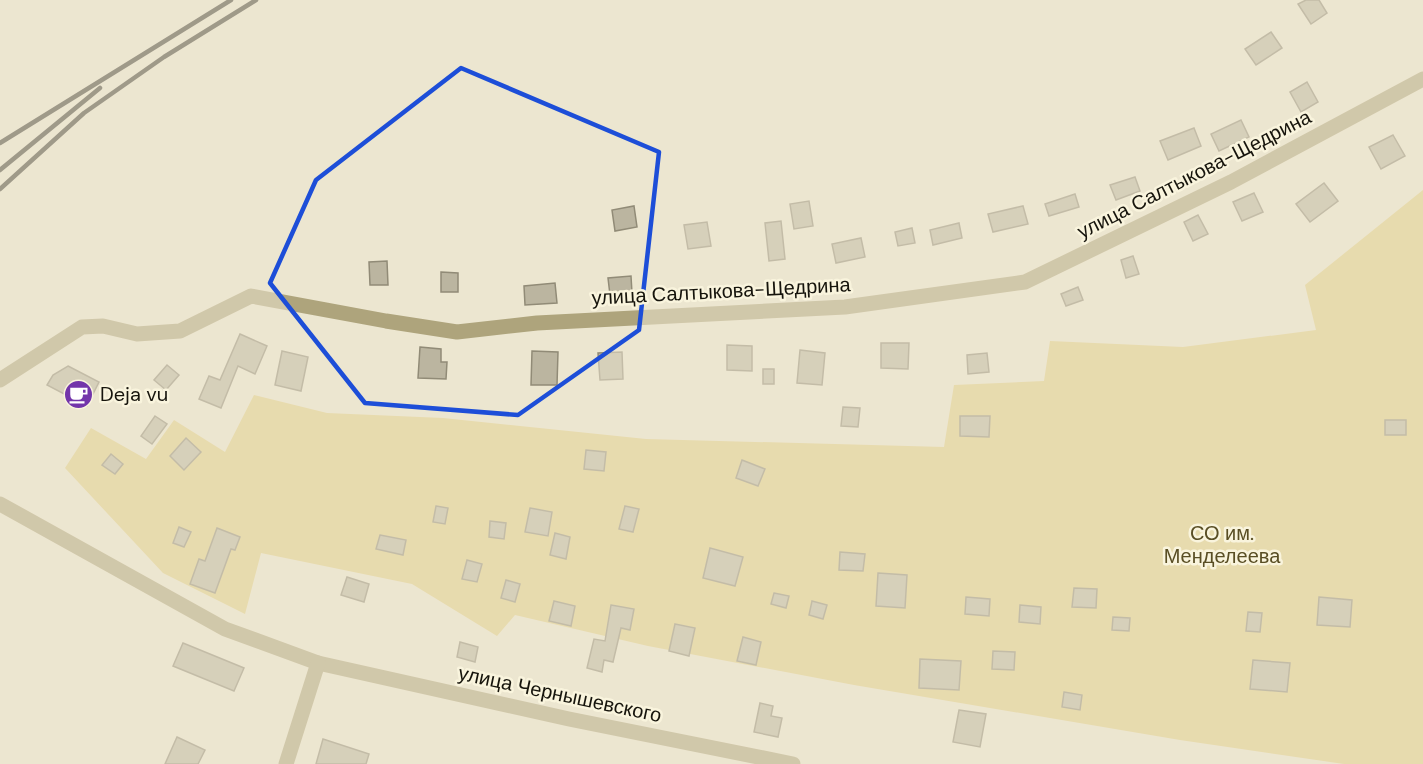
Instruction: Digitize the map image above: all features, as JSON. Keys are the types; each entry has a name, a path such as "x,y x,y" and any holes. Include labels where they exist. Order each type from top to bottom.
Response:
{"street":[{"name":"улица Салтыкова-Щедрина","path":"0,380 82,327 103,326 137,334 180,331 251,296 457,332 548,323 845,307 1025,282 1231,182 1423,79"},
{"name":"улица Чернышевского","path":"0,504 225,629 318,663 569,719 793,764"},
{"path":"286,764 318,663"}],"highlighted area":[{"path":"461,68 659,152 639,330 518,415 365,403 270,283 316,180"}],"green space":[{"name":"СО им. Менделеева","path":"1423,190 1423,764 1344,764 1180,740 854,685 648,646 515,615 497,636 412,584 261,553 245,614 163,573 65,468 91,428 146,459 174,420 225,452 254,395 327,413 443,418 646,439 944,447 954,385 1044,381 1050,341 1183,347 1316,330 1305,285"}],"building":[{"path":"1306,0 1319,0 1327,13 1311,24 1298,4"},
{"path":"1271,32 1282,48 1256,65 1245,49"},
{"path":"1307,82 1318,102 1301,112 1290,92"},
{"path":"1241,120 1249,137 1219,151 1211,134"},
{"path":"1194,128 1201,146 1168,160 1160,141"},
{"path":"1393,135 1405,156 1381,169 1369,147"},
{"path":"1135,177 1140,191 1116,200 1110,185"},
{"path":"1324,183 1338,201 1310,222 1296,204"},
{"path":"1254,193 1263,212 1242,221 1233,202"},
{"path":"1075,194 1079,207 1049,216 1045,204"},
{"path":"809,201 813,226 794,229 790,204"},
{"path":"634,206 637,227 615,231 612,210"},
{"path":"1023,206 1028,224 993,232 988,214"},
{"path":"1198,215 1208,234 1193,241 1184,222"},
{"path":"781,221 785,259 769,261 765,223"},
{"path":"707,222 711,246 688,249 684,225"},
{"path":"959,223 962,238 933,245 930,230"},
{"path":"912,228 915,243 898,246 895,232"},
{"path":"861,238 865,257 836,263 832,244"},
{"path":"1133,256 1139,274 1126,278 1121,260"},
{"path":"387,261 388,285 370,285 369,262"},
{"path":"441,272 458,273 458,292 441,292"},
{"path":"631,276 632,293 610,295 608,278"},
{"path":"555,283 557,303 525,305 524,286"},
{"path":"1078,287 1083,300 1066,306 1061,294"},
{"path":"240,334 267,346 255,374 238,366 221,408 199,399 209,376 220,380"},
{"path":"881,343 909,343 908,369 881,368"},
{"path":"727,345 752,346 752,371 727,370"},
{"path":"420,347 441,349 441,362 447,362 446,379 418,378"},
{"path":"800,350 825,353 822,385 797,383"},
{"path":"282,351 308,357 301,391 275,385"},
{"path":"532,351 558,352 557,385 531,385"},
{"path":"622,352 623,379 600,380 598,353"},
{"path":"987,353 989,372 968,374 967,355"},
{"path":"167,365 179,375 166,390 154,380"},
{"name":"Deja vu","path":"68,366 99,382 87,406 47,385 53,375"},
{"path":"763,369 774,369 774,384 763,384"},
{"path":"843,407 860,408 858,427 841,426"},
{"path":"155,416 167,424 152,444 141,436"},
{"path":"960,416 990,416 989,437 960,436"},
{"path":"1385,420 1406,420 1406,435 1385,435"},
{"path":"186,438 201,452 184,470 170,456"},
{"path":"586,450 606,452 604,471 584,469"},
{"path":"111,454 123,464 115,474 102,465"},
{"path":"742,460 765,469 758,486 736,478"},
{"path":"436,506 448,508 445,524 433,522"},
{"path":"625,506 639,509 633,532 619,529"},
{"path":"530,508 552,512 548,536 525,532"},
{"path":"490,521 506,523 504,539 489,537"},
{"path":"179,527 191,532 184,547 173,543"},
{"path":"217,528 240,537 235,550 231,549 215,593 190,584 199,559 205,561"},
{"path":"555,533 570,537 566,559 550,555"},
{"path":"380,535 406,540 403,555 376,549"},
{"path":"710,548 743,557 735,586 703,578"},
{"path":"840,552 865,554 863,571 839,570"},
{"path":"467,560 482,564 477,582 462,579"},
{"path":"878,573 907,575 905,608 876,606"},
{"path":"347,577 369,584 364,602 341,595"},
{"path":"506,580 520,584 515,602 501,598"},
{"path":"1074,588 1097,589 1096,608 1072,607"},
{"path":"774,593 789,596 786,608 771,604"},
{"path":"966,597 990,599 989,616 965,614"},
{"path":"1319,597 1352,600 1350,627 1317,625"},
{"path":"554,601 575,606 571,626 549,621"},
{"path":"812,601 827,605 823,619 809,615"},
{"path":"611,605 634,609 630,630 621,628 613,662 604,660 602,672 587,668 594,639 605,641"},
{"path":"1020,605 1041,607 1040,624 1019,622"},
{"path":"1248,612 1262,613 1260,632 1246,631"},
{"path":"1113,617 1130,618 1129,631 1112,630"},
{"path":"675,624 695,628 689,656 669,651"},
{"path":"743,637 761,642 756,665 737,661"},
{"path":"460,642 478,647 475,662 457,657"},
{"path":"183,643 244,668 234,691 173,666"},
{"path":"993,651 1015,652 1014,670 992,669"},
{"path":"920,659 961,661 959,690 919,688"},
{"path":"1253,660 1290,663 1287,692 1250,689"},
{"path":"1064,692 1082,695 1080,710 1062,707"},
{"path":"760,703 773,706 771,716 782,718 778,737 754,732"},
{"path":"959,710 986,714 980,747 953,742"},
{"path":"177,737 205,750 198,764 165,764"},
{"path":"323,739 369,754 366,764 316,764"}],"railway":[{"path":"0,143 231,0"},
{"path":"0,189 84,113 164,57 256,0"},
{"path":"0,170 100,88"}],"place":[{"name":"Deja vu","path":"79,394"}]}
